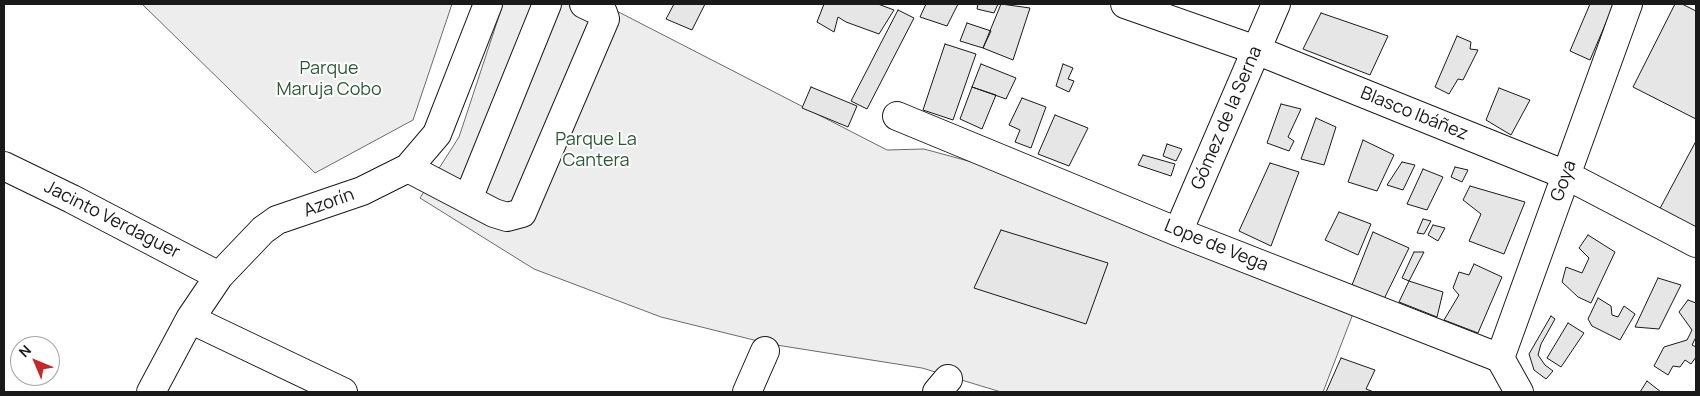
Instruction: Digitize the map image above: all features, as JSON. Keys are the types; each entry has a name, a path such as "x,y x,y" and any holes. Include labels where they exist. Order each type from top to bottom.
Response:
{"street":[{"name":"Azorín","path":"151,392 190,319 219,276 264,230 277,220 362,191 408,168 437,134 488,4"},
{"path":"468,199 547,4"},
{"path":"408,168 507,217 522,213 605,19 603,13 584,4"},
{"name":"Blasco Ibáñez","path":"1125,4 1256,50 1566,175 1696,242"},
{"name":"Gómez de la Serna","path":"1178,232 1276,4"},
{"name":"Goya","path":"1500,358 1628,4"},
{"name":"Lope de Vega","path":"897,116 1178,232 1500,358"},
{"name":"Jacinto Verdaguer","path":"4,166 72,198 219,276"},
{"path":"190,319 343,392"},
{"path":"747,392 765,351"},
{"path":"1500,358 1519,392"}],"shaded area":[{"name":"Parque Maruja Cobo","path":"142,4 452,4 413,120 315,173"},
{"name":"Parque La Cantera","path":"503,4 603,4 887,150 924,149 1016,174 1354,311 1323,392 1001,392 922,368 770,344 661,317 534,269 420,198 459,137"}],"building":[{"path":"674,4 705,4 692,30 666,19"},
{"path":"824,4 878,4 894,10 879,34 846,22 838,17 834,32 817,22"},
{"path":"926,4 958,4 947,26 920,17"},
{"path":"978,4 998,4 994,13 977,9"},
{"path":"1001,4 1030,8 1013,60 983,48"},
{"path":"1590,4 1614,4 1590,60 1570,51"},
{"path":"1675,4 1682,4 1696,11 1696,119 1633,87"},
{"path":"898,10 914,18 867,109 851,101"},
{"path":"1321,13 1388,36 1370,75 1303,49"},
{"path":"967,23 991,31 983,48 960,41"},
{"path":"1457,36 1471,42 1470,49 1478,50 1463,80 1458,79 1449,94 1435,87"},
{"path":"945,44 976,54 953,120 923,110"},
{"path":"981,64 1016,78 1006,99 972,87"},
{"path":"1063,64 1073,68 1068,79 1074,81 1069,92 1056,86"},
{"path":"811,87 857,106 848,127 802,108"},
{"path":"972,87 996,95 982,129 960,119"},
{"path":"1499,88 1530,100 1511,135 1486,120"},
{"path":"1022,98 1046,107 1031,148 1015,142 1020,130 1009,125"},
{"path":"1281,104 1301,109 1288,137 1294,141 1289,151 1267,143"},
{"path":"1055,115 1088,128 1069,166 1038,154"},
{"path":"1316,118 1336,127 1324,165 1301,159"},
{"path":"1363,140 1394,155 1377,191 1348,182"},
{"path":"1696,141 1696,235 1657,214"},
{"path":"1167,144 1182,149 1176,161 1163,156"},
{"path":"1143,155 1175,164 1171,176 1138,165"},
{"path":"1402,162 1415,165 1403,190 1387,185"},
{"path":"1270,163 1299,172 1271,246 1239,231"},
{"path":"1455,167 1468,170 1462,182 1451,177"},
{"path":"1423,169 1443,177 1427,210 1407,204"},
{"path":"1470,186 1525,202 1504,254 1469,241 1481,214 1463,200"},
{"path":"1339,212 1371,224 1358,255 1325,240"},
{"path":"1423,219 1431,221 1424,234 1417,233"},
{"path":"1433,225 1445,228 1438,241 1428,235"},
{"path":"1001,230 1108,263 1086,324 974,288"},
{"path":"1373,232 1409,248 1384,299 1352,285"},
{"path":"1588,235 1615,252 1591,303 1578,297 1562,282 1566,267 1582,273 1589,258 1579,248"},
{"path":"1414,252 1424,252 1409,281 1402,278"},
{"path":"1474,264 1502,277 1478,333 1444,320 1459,295 1453,288 1459,272 1469,275"},
{"path":"1658,278 1681,285 1659,329 1635,327"},
{"path":"1409,281 1443,292 1437,317 1399,302"},
{"path":"1598,298 1611,306 1612,315 1618,317 1624,306 1635,314 1620,340 1592,326 1588,319"},
{"path":"1688,300 1696,303 1696,337 1692,345 1696,347 1696,357 1691,364 1685,360 1680,367 1673,366 1668,375 1654,366 1664,347 1687,340 1692,330 1679,312"},
{"path":"1551,316 1555,319 1541,344 1538,355 1545,365 1553,371 1546,379 1534,370 1529,354"},
{"path":"1568,323 1584,333 1561,367 1547,358"},
{"path":"1341,358 1375,370 1366,389 1374,392 1326,392"},
{"path":"1647,381 1661,392 1640,392"}]}
